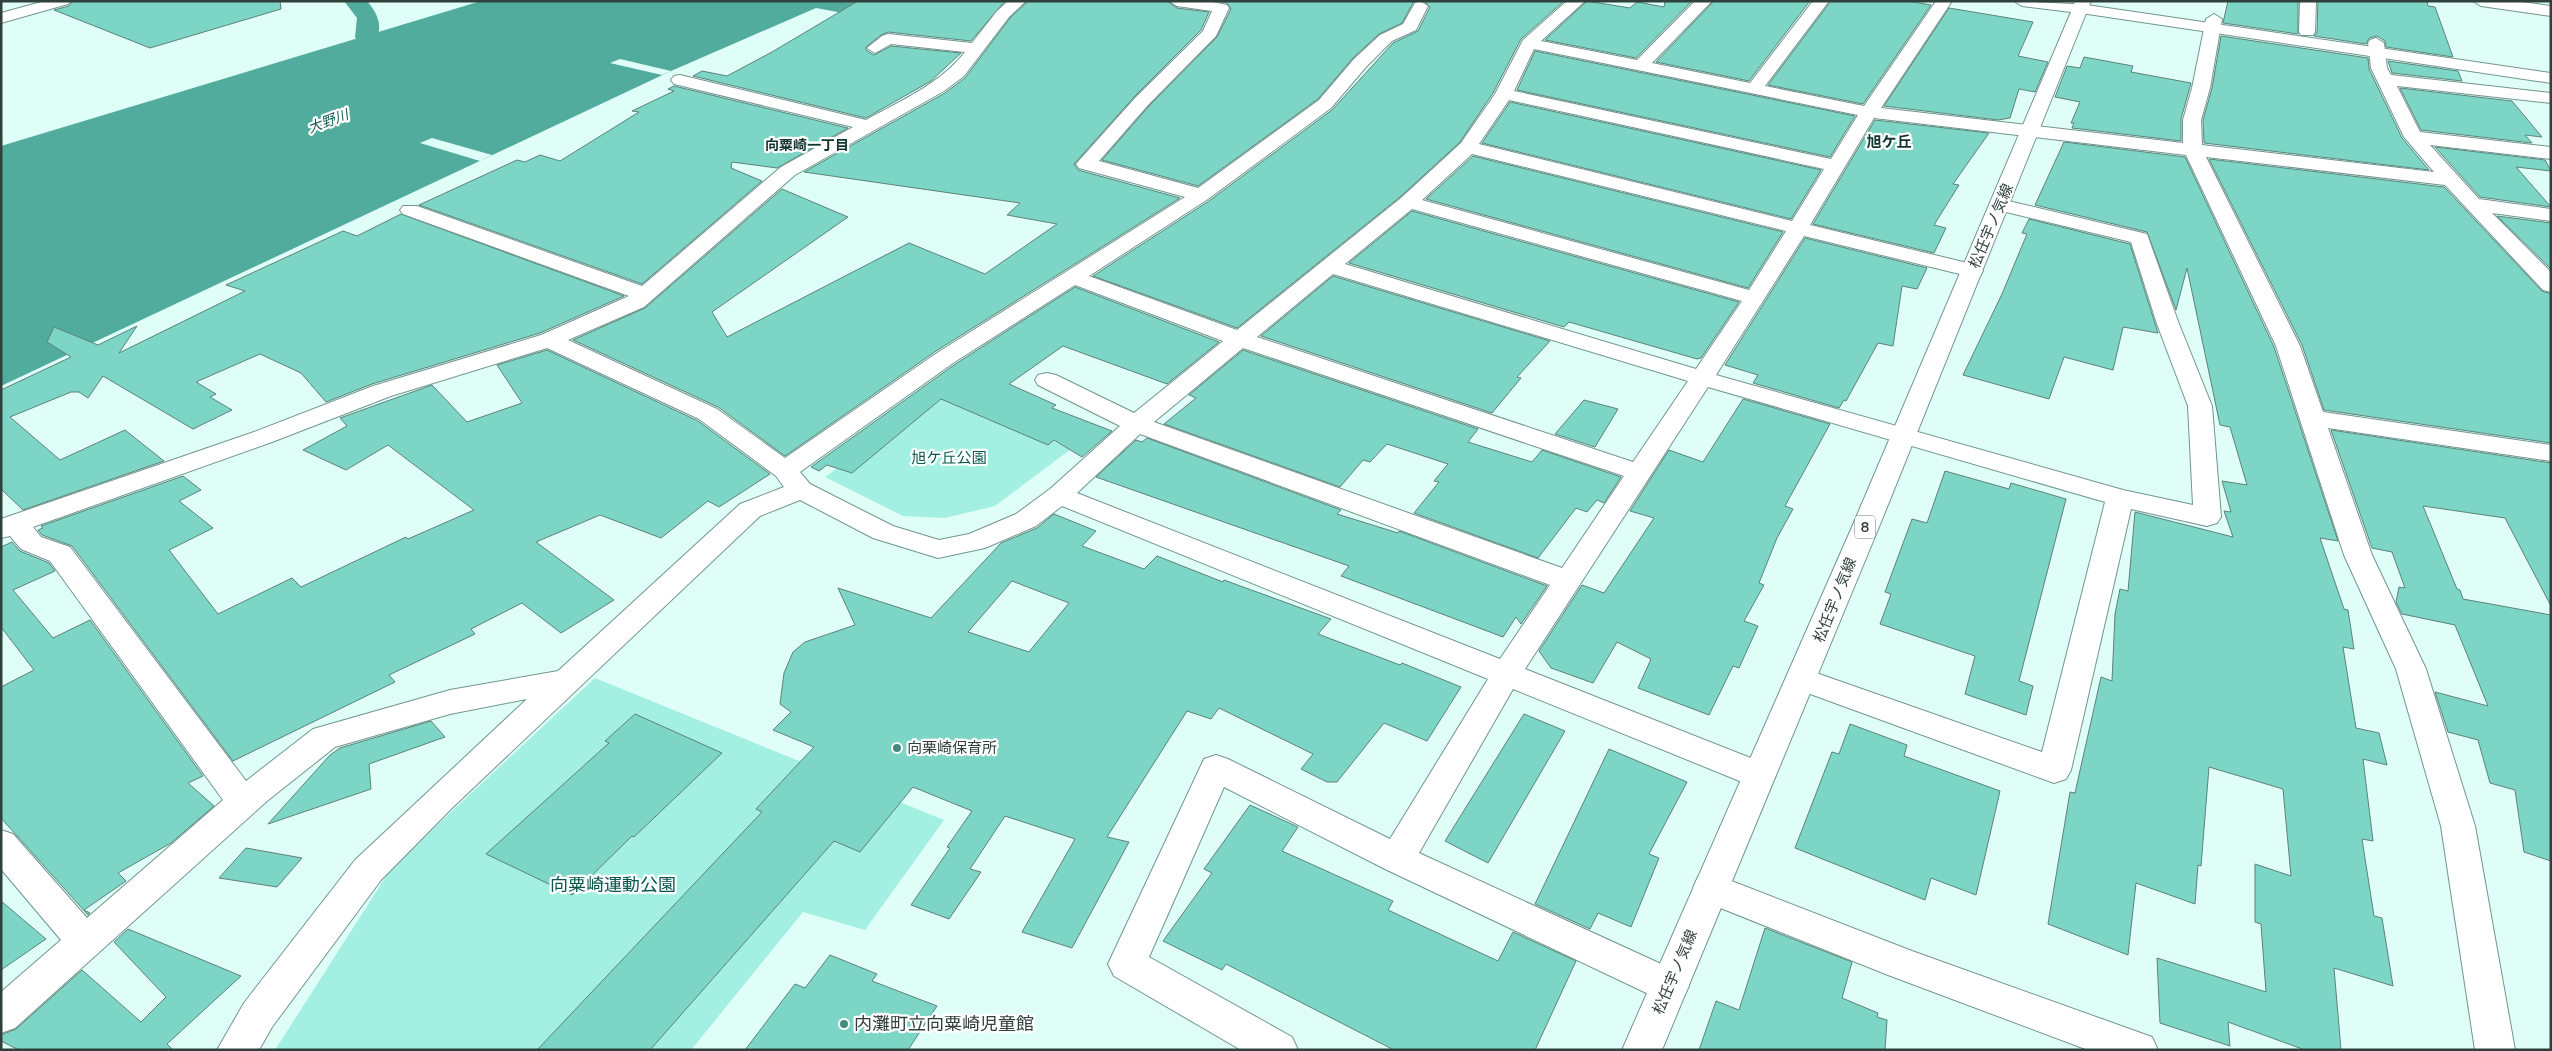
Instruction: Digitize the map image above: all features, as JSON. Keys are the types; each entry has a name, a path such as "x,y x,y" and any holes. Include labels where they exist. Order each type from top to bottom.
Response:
{"street":[{"path":"1,18 63,1"},
{"path":"8,527 263,437 382,391 549,340 636,302 788,171 870,126 958,72 1003,14 1018,1"},
{"path":"1177,1 1221,8 1210,33 1142,101 1086,164 1201,195"},
{"path":"549,340 708,414 793,480 883,532 938,549 975,542 1017,524 1059,495 1136,424 1408,202 1468,147 1504,94 1529,43 1577,1"},
{"path":"1640,66 1704,1"},
{"path":"1754,89 1821,1"},
{"path":"1397,859 1507,673 1755,298 1800,228 1869,112 1944,1"},
{"path":"2022,1 2083,4 2376,48 2551,78"},
{"path":"2307,32 2308,1"},
{"path":"2481,1 2520,4 2551,11"},
{"name":"松任宇ノ気線","path":"1642,1050 1802,679 2032,131 2083,4"},
{"path":"237,1050 258,1015 368,870 750,510 793,480 945,358 1201,195 1325,104 1386,38 1410,27 1420,6"},
{"path":"2213,24 2307,32 2376,48 2551,67"},
{"path":"2213,24 2192,120 2192,150 2288,346 2358,555 2410,669 2458,826 2495,1050"},
{"path":"875,48 888,39 976,48"},
{"path":"1529,43 1869,112 2451,180"},
{"path":"2376,48 2379,68 2413,137 2473,204 2551,285"},
{"path":"680,80 870,126"},
{"path":"2386,80 2551,98"},
{"path":"1504,94 1837,166"},
{"path":"2413,137 2551,153"},
{"path":"1468,147 1972,271"},
{"path":"1408,202 1755,298"},
{"path":"2473,204 2551,215"},
{"path":"1329,266 1702,378 2120,498 2206,517 2200,406 2168,324 2140,238 2000,205"},
{"path":"410,210 644,294"},
{"path":"1073,277 1239,339 1640,473"},
{"path":"1047,380 1136,424 1569,581"},
{"path":"2312,418 2551,453"},
{"path":"1059,495 1759,775"},
{"path":"1802,679 2054,770 2120,498"},
{"path":"8,527 31,543 60,554 243,802"},
{"path":"1,1016 243,802 324,738 450,702 570,680"},
{"path":"1278,1050 1127,964 1216,768 1397,859 1670,986"},
{"path":"1,844 85,942"},
{"path":"1711,888 1902,963 2138,1050"}],"green space":[{"name":"旭ケ丘公園","path":"943,391 1071,449 995,506 945,518 903,516 825,477"},
{"name":"向粟崎運動公園","path":"595,678 944,820 865,930 803,912 691,1050 275,1050 392,867"}],"water":[{"name":"大野川","path":"481,1 870,1 848,14 816,8 671,71 1,386 1,146"}],"pier":[{"path":"620,59 671,71 662,75 610,63"},
{"path":"432,138 492,155 480,161 420,143"}],"building":[{"path":"73,1 280,1 281,9 150,48 54,10 69,6"},
{"path":"858,1 1005,1 971,41 888,32 866,47 866,50 874,55 891,46 961,53 931,81 866,118 693,76 702,71 727,76 772,52"},
{"path":"1028,1 1167,1 1177,8 1209,12 1201,30 1135,96 1074,164 1078,170 1180,198 936,351 785,456 718,407 573,340 645,308 782,189 848,217 712,312 727,337 909,243 985,274 1057,224 1007,215 1020,203 804,172 945,93 965,78 1010,18"},
{"path":"1218,1 1414,1 1402,23 1379,34 1353,58 1318,99 1198,186 1102,160 1149,106 1217,37 1231,9 1227,3"},
{"path":"1424,1 1564,1 1521,39 1493,93 1460,142 1400,197 1237,328 1093,276 1209,201 1332,110 1393,43 1418,31 1430,7"},
{"path":"1587,1 1630,8 1637,2 1664,7 1665,1 1692,1 1636,58 1545,40"},
{"path":"1714,1 1810,1 1749,81 1656,62"},
{"path":"1831,1 1908,1 1931,5 1863,104 1768,85"},
{"path":"2228,1 2298,1 2298,34 2223,23"},
{"path":"2318,1 2427,1 2428,6 2435,7 2453,57 2386,47 2385,41 2377,36 2369,38 2366,44 2314,36 2317,32"},
{"path":"1949,8 2033,22 2018,56 2048,62 2035,92 2019,89 2010,118 1998,120 1884,106"},
{"path":"2221,36 2368,58 2369,69 2402,138 2429,170 2204,143 2203,120 2212,88"},
{"path":"1535,51 1855,116 1830,157 1517,90"},
{"path":"2084,57 2133,66 2131,72 2191,83 2181,119 2181,141 2072,128 2074,123 2071,123 2080,102 2055,97 2067,66 2080,68"},
{"path":"2388,61 2458,71 2462,81 2392,73"},
{"path":"674,86 848,128 777,168 732,162 731,168 762,181 642,284 419,205 517,160 525,162 540,155 560,161 639,112 632,111 674,91 668,89"},
{"path":"2400,88 2512,101 2542,137 2525,135 2532,143 2421,130"},
{"path":"1510,102 1821,170 1791,219 1482,143"},
{"path":"1875,120 1989,133 1953,184 1959,185 1934,225 1946,228 1934,253 1813,224"},
{"path":"2064,142 2185,157 2274,347 2338,541 2320,538 2344,609 2348,610 2354,649 2343,647 2356,728 2379,733 2387,765 2363,759 2373,841 2362,839 2374,916 2382,918 2393,986 2334,968 2341,1050 2305,1050 2228,1022 2230,1046 2160,1023 2157,958 2266,992 2261,924 2255,922 2255,864 2291,876 2283,789 2209,767 2201,866 2198,865 2195,904 2136,883 2128,955 2048,924 2070,792 2075,793 2101,677 2112,681 2115,614 2120,589 2128,591 2135,512 2233,537 2224,511 2231,512 2222,481 2247,485 2230,427 2220,425 2187,268 2176,310 2147,232 2035,205"},
{"path":"2435,147 2545,160 2551,171 2516,167 2551,207 2480,197"},
{"path":"1473,156 1783,232 1748,288 1426,199"},
{"path":"2209,159 2444,187 2542,291 2551,294 2551,443 2324,410 2302,345"},
{"path":"1412,211 1739,302 1701,358 1697,359 1569,322 1564,327 1349,263"},
{"path":"401,214 624,296 540,333 372,384 326,402 301,373 260,354 196,382 216,394 210,397 232,410 193,429 103,376 88,398 79,392 71,392 10,417 60,460 125,430 164,461 23,510 1,489 1,390 71,357 47,342 54,327 98,345 137,326 119,353 245,291 226,285 343,231 357,236"},
{"path":"2497,216 2551,223 2551,269"},
{"path":"2029,219 2130,244 2158,333 2123,327 2113,370 2064,357 2049,399 1963,375 2002,294 2027,234 2022,233"},
{"path":"1805,238 1927,268 1917,289 1902,286 1893,346 1878,343 1846,401 1844,400 1839,408 1753,383 1758,375 1725,365"},
{"path":"1333,276 1550,341 1517,377 1521,378 1492,413 1261,336"},
{"path":"1075,287 1219,342 1167,384 1063,346 1009,384 1056,405 1052,408 1112,431 1082,457 1054,440 1048,445 941,399 852,473 827,465 819,471 811,467 954,365"},
{"path":"547,350 698,421 770,474 719,507 708,501 661,538 600,515 536,542 614,600 561,633 522,603 471,629 475,634 389,675 395,682 233,761 72,546 42,535 38,530 43,528 41,526 183,476 201,490 179,501 213,528 169,550 218,614 292,578 301,587 406,537 408,539 474,510 388,445 346,470 303,450 347,426 340,418 432,385 467,422 522,403 497,365"},
{"path":"1243,350 1478,429 1468,442 1532,462 1542,450 1621,477 1604,503 1597,500 1587,512 1576,508 1538,558 1414,513 1439,482 1434,481 1448,464 1387,444 1370,462 1363,460 1340,487 1164,424 1196,398 1189,395"},
{"path":"1743,399 1830,424 1785,506 1793,509 1777,538 1759,583 1764,585 1744,621 1758,626 1739,668 1733,666 1709,715 1638,688 1651,659 1617,642 1593,683 1551,668 1539,651 1582,585 1604,593 1654,518 1630,511 1669,450 1703,462"},
{"path":"1584,400 1618,409 1595,447 1555,434"},
{"path":"2331,430 2551,463 2551,606 2505,518 2423,506 2457,589 2460,590 2463,599 2551,615 2551,861 2524,852 2515,790 2490,783 2478,740 2448,732 2435,692 2488,706 2455,625 2402,614 2396,602 2399,587 2405,588 2392,552 2372,548"},
{"path":"1147,438 1341,510 1337,514 1398,533 1399,531 1547,586 1521,624 1516,617 1503,637 1341,576 1349,566 1096,477 1136,440 1142,442"},
{"path":"1945,471 2009,489 2011,483 2066,499 2019,681 2033,686 2026,715 1965,694 1975,656 1880,624 1891,594 1885,592 1912,519 1927,523"},
{"path":"1054,514 1096,531 1082,546 1144,569 1157,556 1223,582 1224,580 1331,619 1318,634 1400,665 1402,663 1461,687 1427,741 1384,723 1337,782 1327,782 1301,769 1313,754 1219,708 1211,719 1187,711 1107,837 1129,842 1072,948 1022,932 1075,839 1005,816 970,869 981,872 949,919 911,905 950,848 947,847 972,811 913,787 860,852 834,841 650,1050 537,1050 762,812 756,809 814,747 773,730 791,712 780,704 784,673 793,652 805,642 855,625 838,588 931,618 1001,543 1037,528","holes":["1012,581 1069,603 1029,652 968,632"]},
{"path":"12,542 20,551 49,563 55,571 13,590 53,638 90,620 203,776 188,783 214,806 171,843 118,873 126,881 84,910 90,913 88,915 1,818 1,687 34,670 1,627 1,547"},
{"path":"635,714 722,753 634,837 632,836 572,895 486,854 609,743 605,741"},
{"path":"1524,714 1565,731 1488,863 1445,841"},
{"path":"431,721 445,737 369,764 371,789 268,824 330,755 340,748"},
{"path":"1850,724 1907,745 1904,756 2000,791 1976,895 1931,878 1925,900 1795,848 1832,752 1839,754"},
{"path":"1609,749 1687,782 1649,854 1659,858 1631,927 1598,913 1590,929 1535,904"},
{"path":"1250,805 1298,827 1282,851 1393,901 1388,910 1498,961 1513,932 1576,961 1535,1050 1394,1050 1226,964 1222,970 1163,941 1212,873 1204,869"},
{"path":"246,848 302,858 277,887 219,878"},
{"path":"1,901 46,939 1,970"},
{"path":"1765,928 1852,962 1842,998 1878,1013 1877,1017 1887,1020 1885,1050 1699,1050 1716,1001 1739,1010"},
{"path":"128,929 241,976 167,1044 173,1050 19,1050 1,1041 1,1035 16,1029 82,970 141,1022 166,997 114,942"},
{"name":"内灘町立向粟崎児童館","path":"830,955 877,974 872,981 937,1006 908,1050 745,1050 795,984 805,988"}],"waterway":[{"path":"355,1 368,17 366,37"}],"place":[{"name":"向栗崎保育所","path":"897,748"},
{"name":"内灘町立向粟崎児童館","path":"844,1024"}],"district":[{"name":"旭ケ丘","path":"1889,142"},
{"name":"向粟崎一丁目","path":"807,145"}]}
